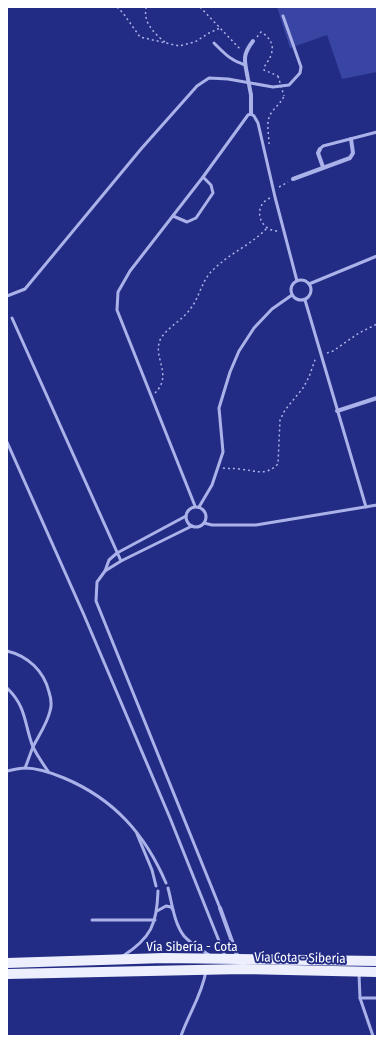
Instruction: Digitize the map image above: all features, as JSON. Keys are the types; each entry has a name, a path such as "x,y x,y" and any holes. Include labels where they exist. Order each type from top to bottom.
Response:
{"main road":[{"name":"Vía Sibería - Cota","path":"7,963 164,958 377,961"},
{"name":"Vía Cota - Siberia","path":"7,974 242,969 377,972"}],"street":[{"path":"252,114 251,95 245,65 245,54 253,41"},
{"path":"293,179 322,167 350,158 354,153 351,139"},
{"path":"320,149 318,153 322,167"},
{"path":"337,410 377,398"},
{"path":"220,908 239,959"}],"lane":[{"path":"7,296 25,289 141,148 197,86 209,78 228,79 273,87 289,85 300,74 301,67 283,16"},
{"path":"214,43 234,62 245,65"},
{"path":"204,523 206,515 202,508 197,507 151,397 117,310 118,292 130,271 204,177 248,114 252,114 258,123 275,197 297,281"},
{"path":"320,149 323,146 377,132"},
{"path":"173,216 187,222 196,218 213,192 211,185 204,177"},
{"path":"309,284 377,256"},
{"path":"304,280 309,284 311,293 305,300 297,300 292,295 291,288 294,282 304,280"},
{"path":"220,908 99,609 96,601 97,582 105,571 109,560 117,553 186,516 189,510 197,507 212,485 223,452 219,408 230,372 239,351 254,328 272,309 292,295"},
{"path":"305,300 366,506"},
{"path":"12,318 121,561"},
{"path":"7,442 90,630 170,818 226,960"},
{"path":"105,571 121,561 192,526 199,526 204,523 212,525 256,525 377,505"},
{"path":"186,516 188,522 192,526"},
{"path":"7,651 18,655 35,666 42,673 47,683 51,700 51,709 25,768"},
{"path":"7,688 15,696 24,714 33,747 48,772"},
{"path":"7,771 25,768 48,772 91,791 114,807 135,828 159,867 166,883"},
{"path":"135,828 152,870 156,886"},
{"path":"168,888 178,924 184,935 192,944 216,959"},
{"path":"116,960 143,941 155,920 158,892"},
{"path":"157,911 166,906 171,907 174,912"},
{"path":"92,920 155,920"},
{"path":"181,1036 187,1019 200,995 206,970"},
{"path":"359,971 360,998 374,1036"},
{"path":"360,998 377,998"},
{"path":"372,1030 377,1030"}],"path":[{"path":"116,7 123,13 140,37 179,46 187,45 220,28"},
{"path":"146,7 145,16 148,22 160,38 167,43"},
{"path":"200,7 245,54"},
{"path":"253,41 262,32 266,34 273,45 270,58 264,67 264,70 278,76 284,96 282,101 271,113 268,119 269,146 264,152"},
{"path":"151,397 159,389 164,378 159,349 160,340 170,327 180,320 192,308 207,277 214,269 253,242 267,228"},
{"path":"218,468 236,468 263,472 270,470 278,464 280,420 285,410 303,388 309,377 316,356 333,351 359,333 377,324"}],"shaded area":[{"path":"277,7 377,7 377,72 342,79 327,35 290,48"}]}
